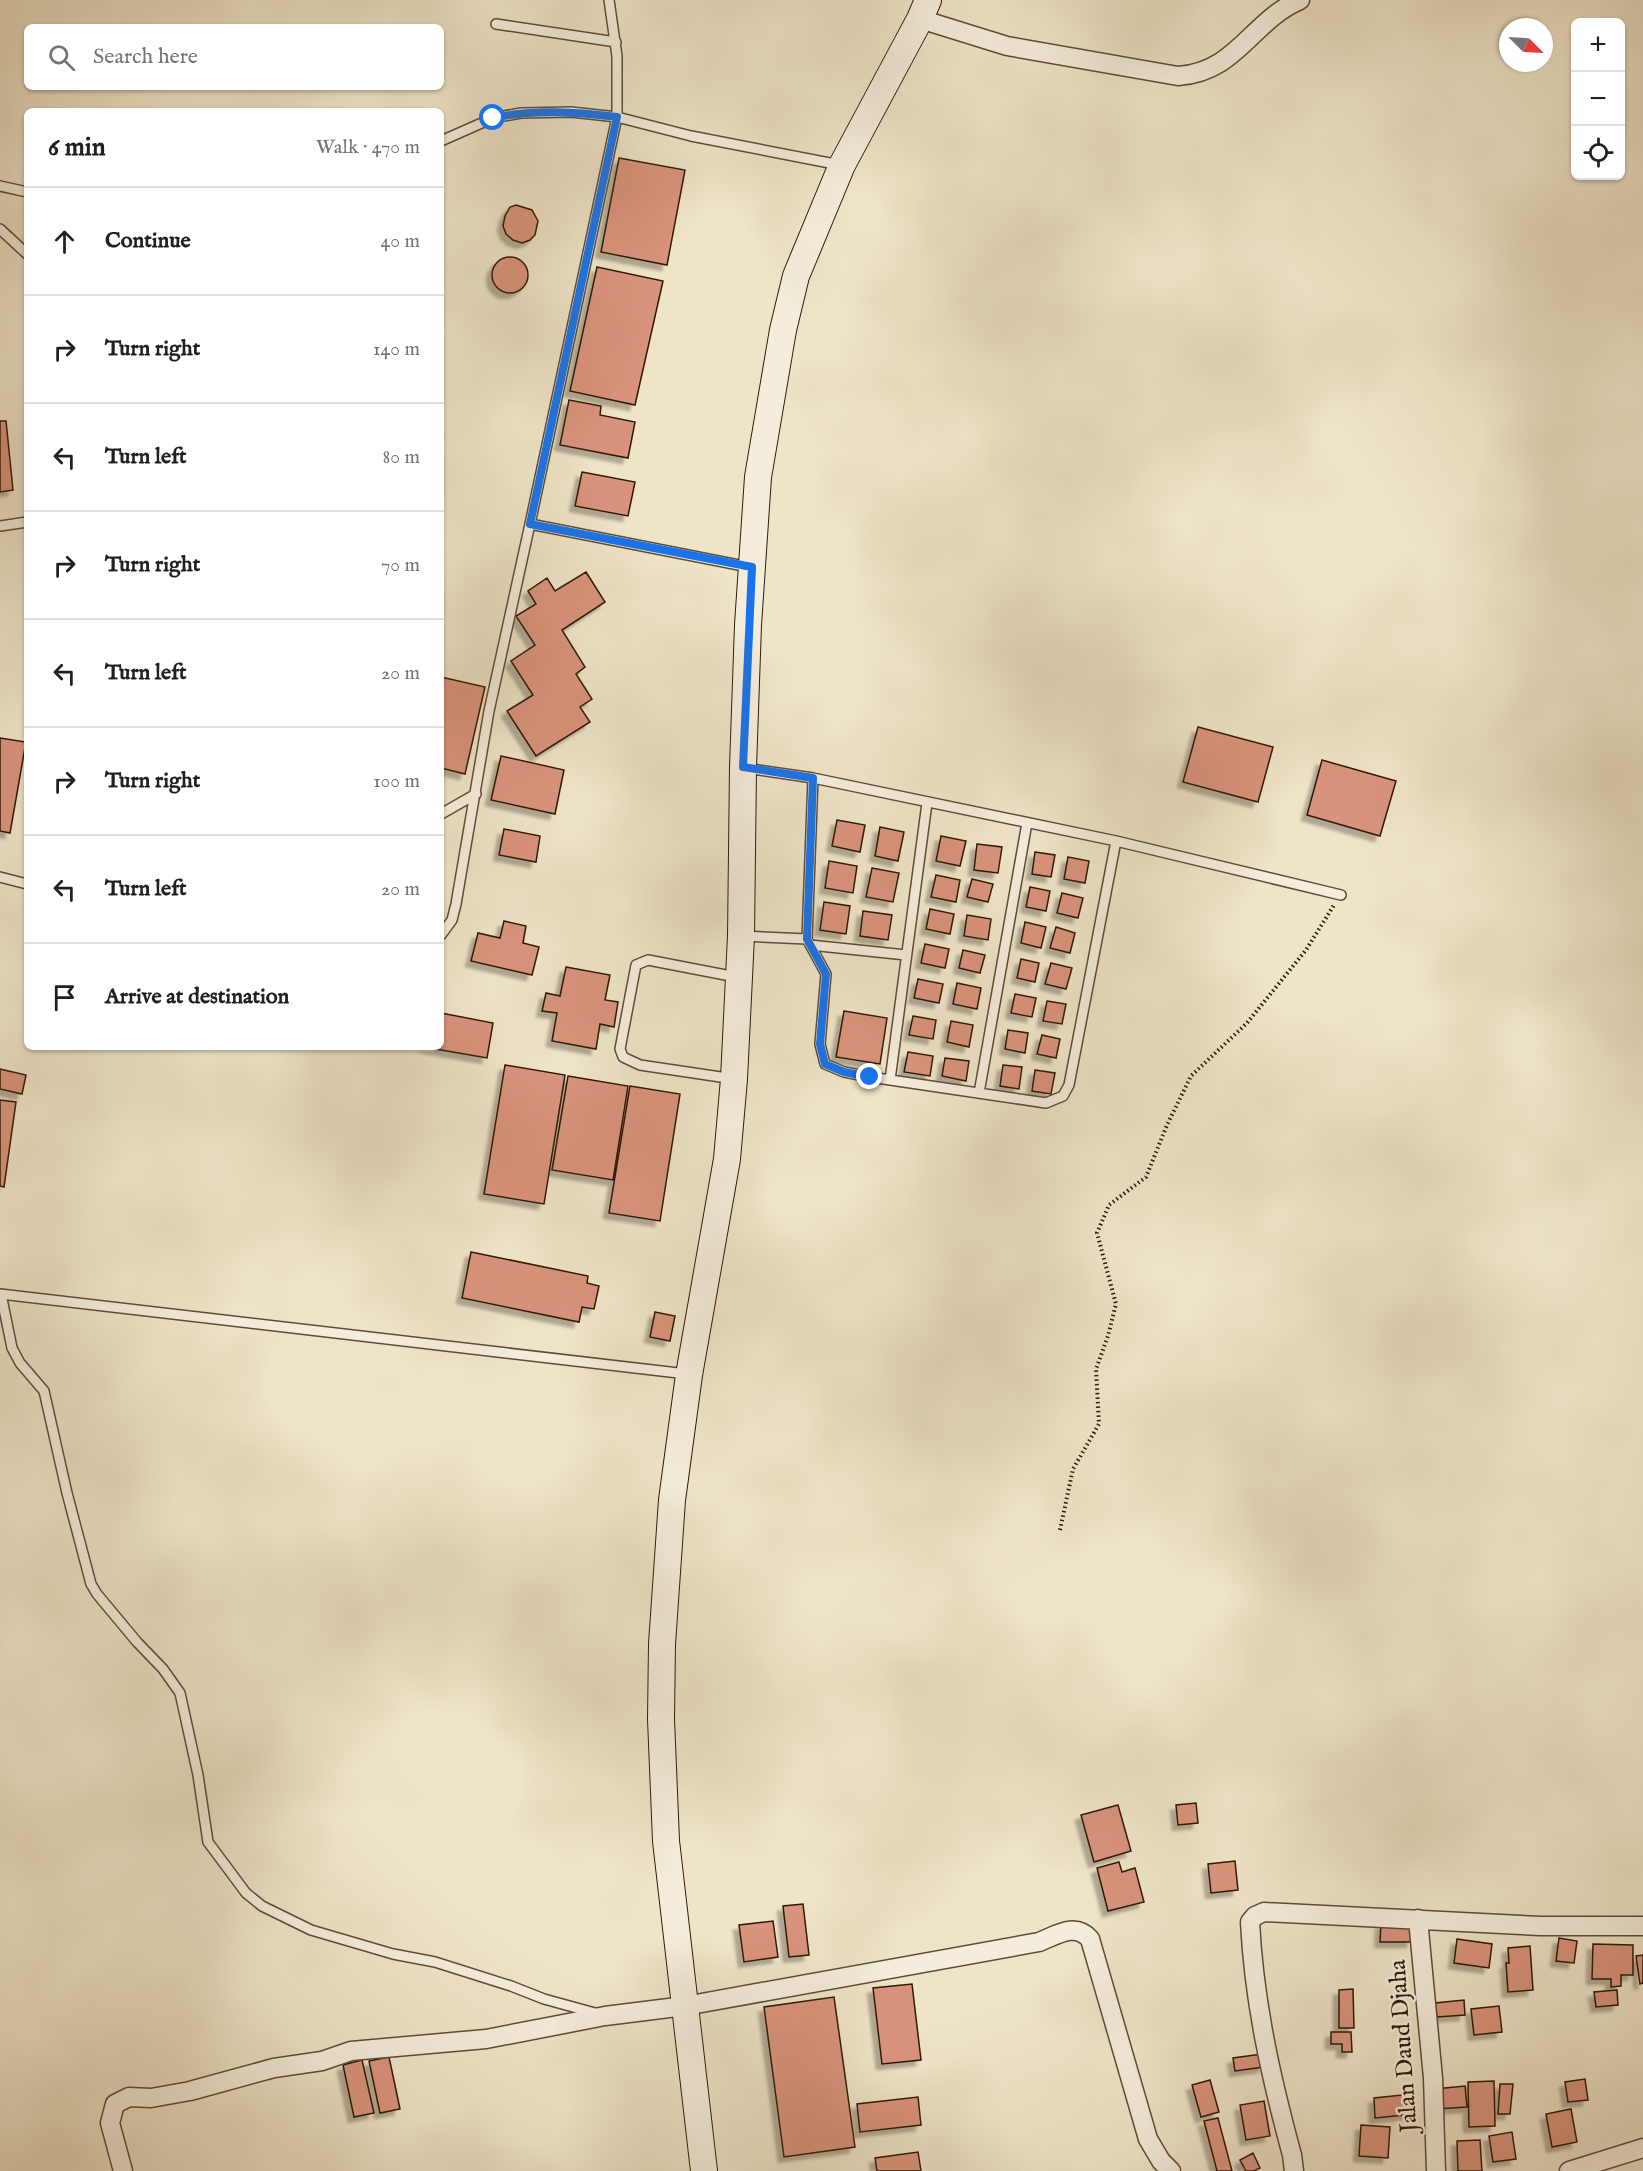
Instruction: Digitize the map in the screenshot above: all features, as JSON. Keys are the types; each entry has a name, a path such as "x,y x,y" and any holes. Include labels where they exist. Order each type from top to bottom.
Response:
{"street":[{"path":"704,2171 666,1841 661,1719 662,1644 672,1500 690,1375 727,1159 734,1079 741,936 743,767 758,477 783,330 796,276 842,165 924,9 1007,46 1178,76 1191,75 1213,68 1233,55 1276,13 1300,0"},
{"path":"1294,2171 1263,2035 1254,1976 1250,1922 1255,1916 1264,1912 1540,1926 1643,1926"},
{"name":"Jalan Daud Djaha","path":"1418,1919 1433,2078 1436,2171"},
{"path":"123,2171 110,2123 115,2104 129,2097 151,2098 190,2091 274,2068 322,2061 351,2051 486,2039 605,2016 686,2006 1039,1942 1076,1929 1084,1931 1090,1938 1148,2139 1170,2171"},
{"path":"1569,2171 1643,2148"}],"lane":[{"path":"444,931 452,920 456,904 489,711 617,117 616,42 609,0"},
{"path":"496,24 616,42"},
{"path":"444,140 493,118 510,114 571,112 617,117 691,136 842,165"},
{"path":"0,186 24,191"},
{"path":"0,229 24,251"},
{"path":"0,526 24,522"},
{"path":"530,524 752,567"},
{"path":"743,767 813,778 1116,841 1341,895"},
{"path":"813,778 808,942 826,974 820,1044 825,1064 844,1072 1046,1103 1063,1096 1069,1085 1116,841"},
{"path":"444,812 476,794"},
{"path":"890,1080 927,802"},
{"path":"979,1093 1027,823"},
{"path":"0,877 24,883"},
{"path":"741,936 906,955"},
{"path":"734,1079 640,1065 623,1057 620,1049 636,965 648,960 739,977"},
{"path":"605,2016 544,1999 435,1962 393,1954 311,1930 262,1906 246,1893 208,1842 198,1775 180,1693 164,1669 137,1642 97,1594 92,1584 67,1493 44,1390 16,1357 12,1348 1,1294 690,1375"}],"path":[{"path":"1060,1530 1073,1469 1100,1424 1096,1369 1116,1304 1097,1233 1109,1205 1146,1177 1167,1125 1191,1076 1247,1023 1306,950 1341,895"}],"building":[{"path":"619,158 685,170 667,265 601,252"},
{"path":"516,205 532,210 538,221 535,235 522,243 506,234 503,226 510,207"},
{"path":"510,257 523,262 528,275 523,288 510,293 497,288 492,275 497,262"},
{"path":"597,267 663,281 635,405 570,391"},
{"path":"569,400 601,406 600,415 635,422 628,458 560,445"},
{"path":"0,421 6,421 13,490 0,492"},
{"path":"582,472 635,482 628,516 575,506"},
{"path":"586,572 605,602 562,630 585,667 576,674 592,699 580,707 590,722 536,756 507,711 533,695 511,661 535,645 516,616 536,604 528,591 547,578 555,591"},
{"path":"444,678 485,687 465,774 444,769"},
{"path":"1198,727 1273,747 1258,802 1183,782"},
{"path":"0,738 24,742 24,753 10,833 0,831"},
{"path":"501,756 564,770 555,814 491,800"},
{"path":"1322,760 1396,781 1380,836 1307,815"},
{"path":"837,820 865,825 860,852 832,846"},
{"path":"880,827 904,832 898,861 875,856"},
{"path":"504,829 540,836 536,862 499,855"},
{"path":"941,836 966,841 960,866 936,861"},
{"path":"977,844 1002,847 998,873 974,870"},
{"path":"1035,852 1055,855 1051,877 1032,874"},
{"path":"1068,857 1089,861 1085,883 1064,879"},
{"path":"829,861 857,866 853,893 825,888"},
{"path":"872,868 899,873 893,902 866,897"},
{"path":"936,875 960,880 956,902 931,897"},
{"path":"972,879 993,884 988,902 967,897"},
{"path":"1030,887 1050,891 1046,911 1026,907"},
{"path":"1062,893 1083,898 1078,918 1057,913"},
{"path":"824,902 850,906 846,934 820,930"},
{"path":"930,909 954,914 950,934 926,929"},
{"path":"863,911 892,915 888,940 860,936"},
{"path":"967,915 991,919 988,940 964,936"},
{"path":"504,921 526,926 523,943 539,947 532,975 471,961 478,933 500,938"},
{"path":"1025,922 1046,927 1041,948 1021,943"},
{"path":"1056,927 1075,933 1070,953 1050,948"},
{"path":"925,944 949,949 945,968 921,963"},
{"path":"963,950 985,955 980,973 959,968"},
{"path":"1021,959 1039,963 1035,982 1017,978"},
{"path":"1051,963 1072,968 1066,989 1045,984"},
{"path":"566,967 610,975 605,1000 618,1002 614,1027 600,1024 596,1049 552,1041 557,1013 542,1011 546,993 560,996"},
{"path":"918,979 943,984 939,1003 914,998"},
{"path":"957,983 981,988 977,1009 953,1004"},
{"path":"1015,994 1036,998 1032,1017 1011,1013"},
{"path":"1047,1001 1066,1004 1062,1024 1043,1021"},
{"path":"844,1011 887,1018 880,1064 836,1057"},
{"path":"444,1014 493,1023 487,1058 441,1050 444,1050"},
{"path":"913,1016 936,1020 933,1039 909,1035"},
{"path":"951,1021 973,1025 969,1047 947,1042"},
{"path":"1008,1030 1028,1033 1025,1053 1005,1049"},
{"path":"1042,1035 1060,1039 1056,1058 1037,1054"},
{"path":"908,1052 933,1056 930,1076 904,1072"},
{"path":"945,1058 969,1061 966,1081 942,1076"},
{"path":"505,1065 565,1075 544,1204 484,1194"},
{"path":"1003,1065 1022,1067 1019,1089 1000,1086"},
{"path":"0,1069 26,1075 22,1094 0,1089"},
{"path":"1035,1070 1055,1073 1051,1094 1032,1091"},
{"path":"568,1076 628,1086 613,1180 552,1170"},
{"path":"630,1086 680,1094 660,1221 609,1213"},
{"path":"0,1100 16,1102 4,1187 0,1186"},
{"path":"471,1252 588,1276 587,1283 599,1286 594,1309 582,1307 579,1322 462,1298"},
{"path":"655,1312 675,1316 670,1341 650,1337"},
{"path":"1196,1803 1198,1823 1178,1825 1176,1805"},
{"path":"1118,1805 1131,1851 1094,1862 1081,1815"},
{"path":"1235,1861 1238,1890 1211,1893 1208,1864"},
{"path":"1119,1862 1122,1872 1135,1868 1144,1902 1108,1911 1097,1868"},
{"path":"803,1904 809,1955 789,1957 783,1906"},
{"path":"773,1921 778,1957 744,1962 739,1925"},
{"path":"1381,1923 1413,1924 1412,1942 1380,1942"},
{"path":"1559,1938 1577,1941 1574,1963 1556,1961"},
{"path":"1457,1939 1492,1944 1489,1968 1454,1963"},
{"path":"1593,1944 1633,1945 1633,1975 1621,1975 1621,1986 1611,1987 1611,1979 1592,1979"},
{"path":"1530,1946 1533,1990 1508,1992 1506,1963 1509,1963 1508,1948"},
{"path":"1643,1955 1643,1983 1640,1984 1636,1956"},
{"path":"912,1984 921,2060 882,2064 873,1988"},
{"path":"1353,1989 1354,2028 1339,2028 1339,1990"},
{"path":"1617,1990 1618,2005 1596,2007 1594,1992"},
{"path":"834,1997 855,2147 784,2157 764,2007"},
{"path":"1464,2000 1465,2015 1437,2017 1435,2003"},
{"path":"1499,2006 1502,2032 1474,2035 1471,2009"},
{"path":"1331,2032 1351,2032 1352,2052 1342,2052 1342,2044 1331,2044"},
{"path":"1262,2054 1264,2067 1235,2071 1233,2058"},
{"path":"389,2057 400,2109 380,2113 369,2061"},
{"path":"362,2060 374,2113 354,2117 343,2065"},
{"path":"1585,2079 1588,2100 1568,2102 1565,2082"},
{"path":"1210,2080 1219,2112 1201,2117 1192,2085"},
{"path":"1494,2081 1495,2126 1469,2127 1468,2082"},
{"path":"1500,2084 1513,2084 1510,2114 1498,2114"},
{"path":"1465,2086 1467,2107 1436,2109 1435,2089"},
{"path":"1412,2094 1414,2114 1375,2118 1374,2098"},
{"path":"918,2097 921,2125 860,2132 857,2104"},
{"path":"1264,2101 1270,2136 1246,2140 1240,2105"},
{"path":"1571,2109 1577,2142 1552,2147 1546,2114"},
{"path":"1218,2118 1232,2171 1217,2171 1204,2121"},
{"path":"1361,2125 1390,2127 1388,2158 1359,2156"},
{"path":"1512,2132 1516,2159 1493,2162 1489,2136"},
{"path":"1480,2140 1482,2171 1458,2171 1457,2141"},
{"path":"918,2152 921,2171 877,2171 875,2158"},
{"path":"1253,2153 1260,2168 1246,2171 1240,2160"}],"route":[{"path":"493,118 521,113 571,112 617,117 530,524 752,567 743,767 813,778 807,939 826,974 820,1044 825,1064 844,1072 870,1077"}]}
